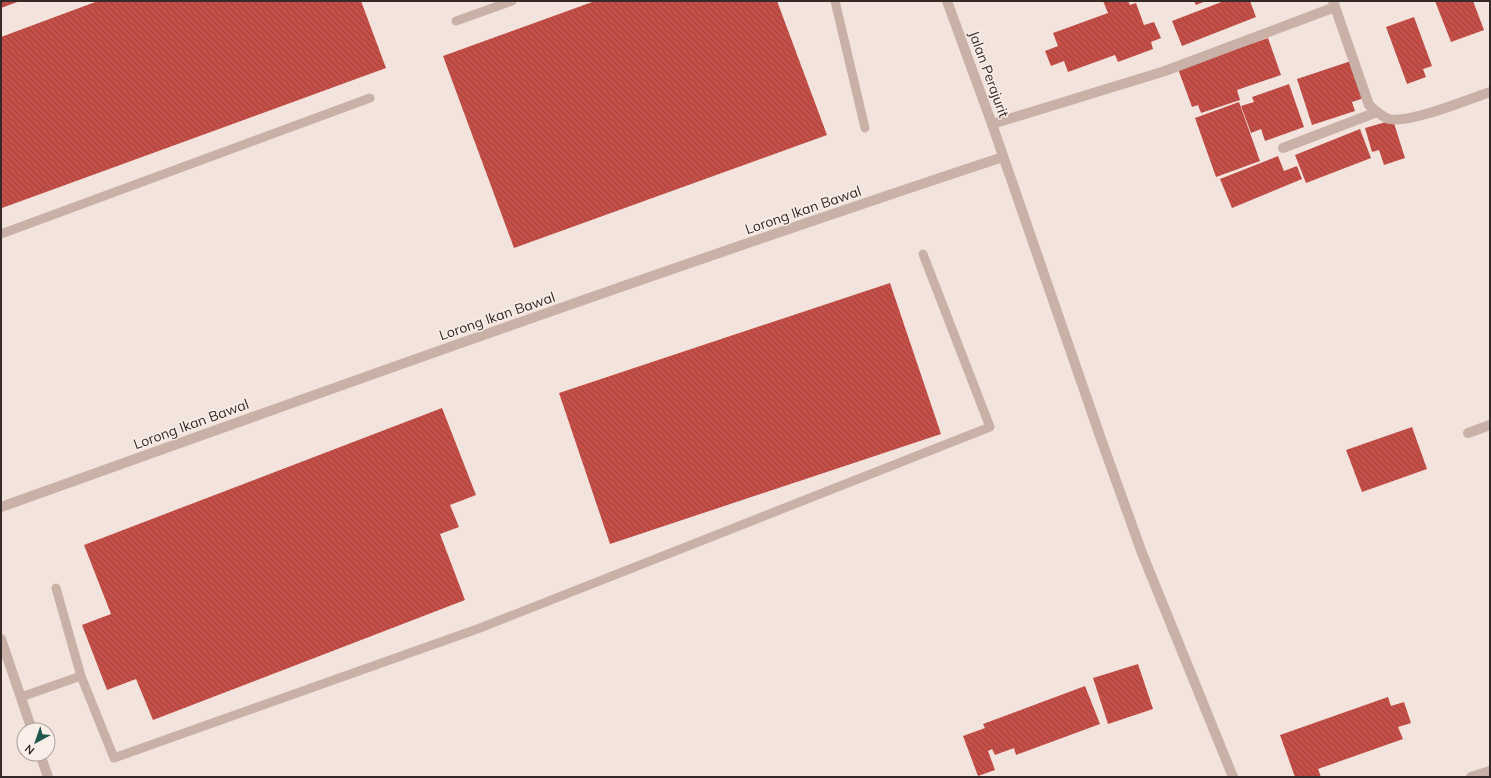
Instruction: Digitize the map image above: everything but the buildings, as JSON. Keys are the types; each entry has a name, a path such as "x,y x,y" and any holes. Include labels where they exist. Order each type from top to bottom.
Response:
{"street":[{"name":"Jalan Perajurit","path":"947,1 992,124 1142,553 1233,777"},
{"path":"992,124 1165,71 1334,4 1369,105 1388,119 1406,119 1438,110 1490,92"},
{"path":"1283,148 1377,112"},
{"name":"Lorong Ikan Bawal","path":"1,507 382,371 1003,157"},
{"path":"1468,433 1490,425"},
{"path":"1,639 29,722"},
{"path":"43,762 48,777"},
{"path":"1471,777 1490,771"}],"lane":[{"path":"456,21 512,1"},
{"path":"835,1 865,128"},
{"path":"1,234 370,98"},
{"path":"56,588 81,676 114,758 480,628 990,427 923,254"},
{"path":"21,697 81,676"}]}
